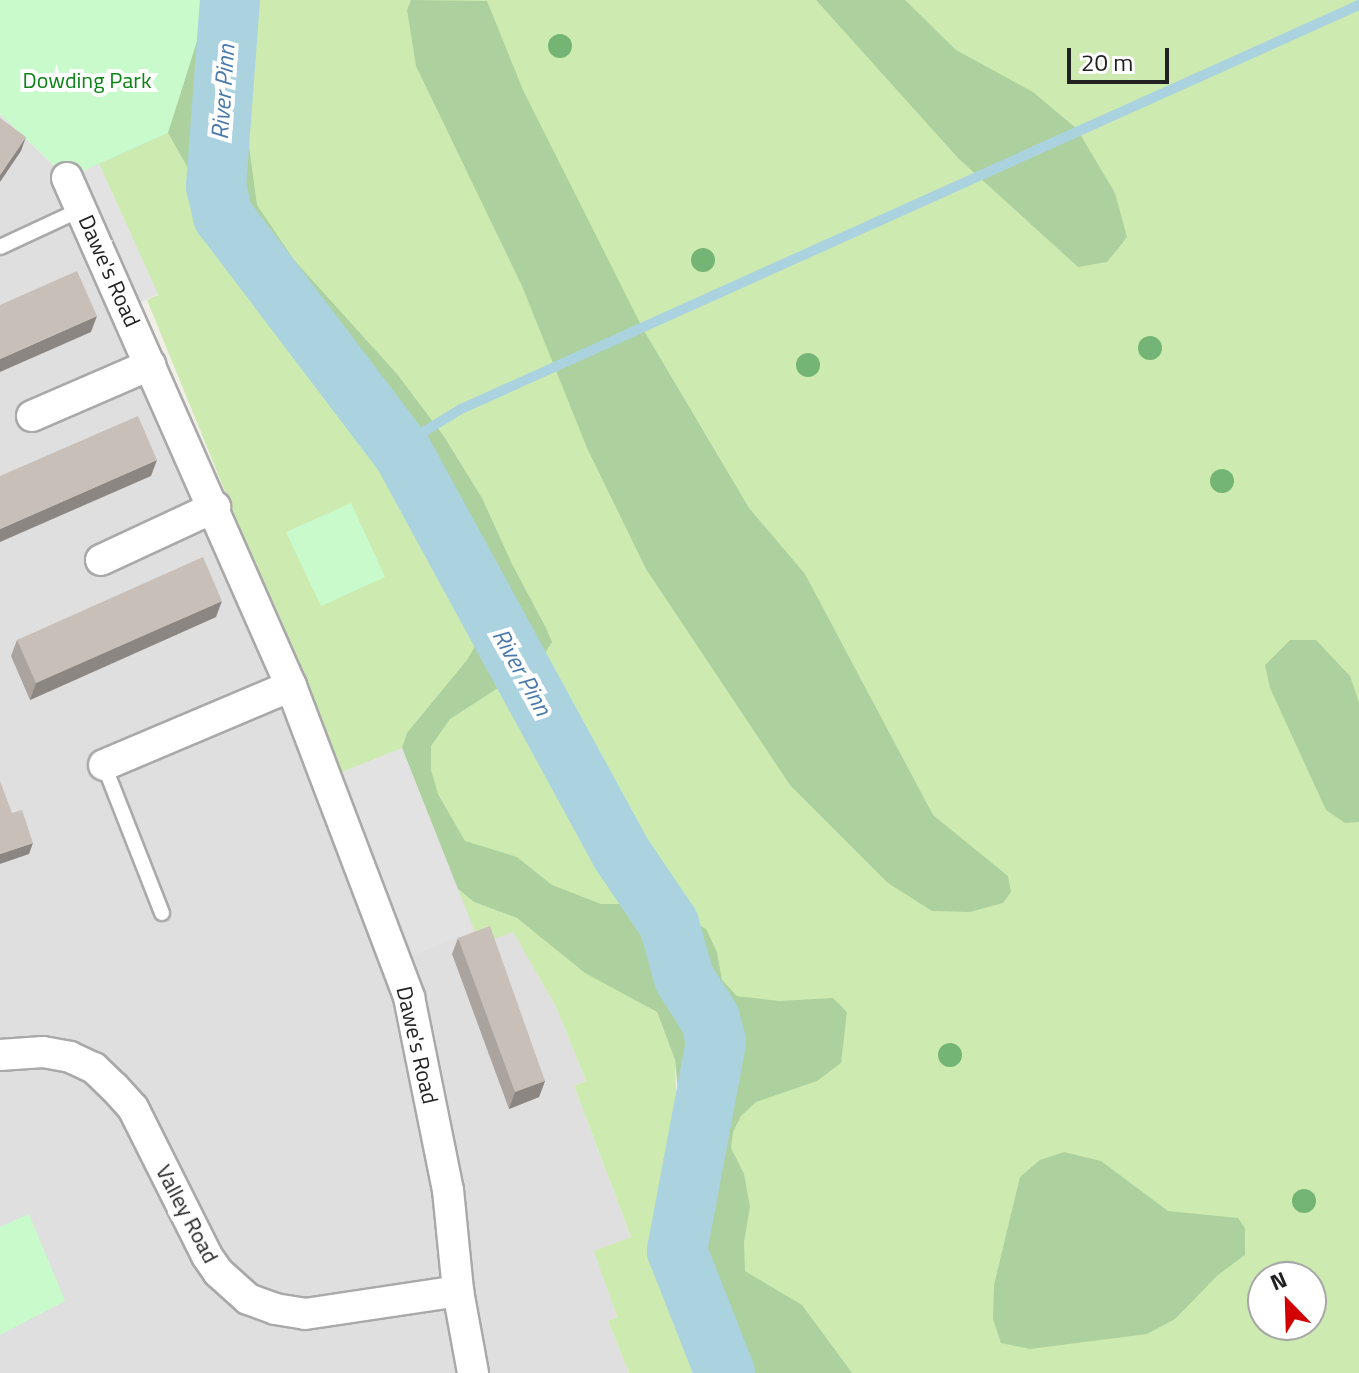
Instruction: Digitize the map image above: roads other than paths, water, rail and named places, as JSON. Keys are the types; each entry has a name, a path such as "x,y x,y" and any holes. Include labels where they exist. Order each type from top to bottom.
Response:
{"street":[{"name":"Dawe's Road","path":"67,178 339,789 401,949 448,1190 458,1291 473,1373"},
{"path":"32,416 150,365"},
{"path":"101,560 215,507"},
{"path":"104,765 291,686"},
{"name":"Valley Road","path":"0,1055 43,1052 70,1057 94,1068 114,1087 133,1108 207,1256 218,1272 248,1299 275,1309 305,1314 458,1291"}],"lane":[{"path":"0,247 82,209"},
{"path":"104,765 162,913"}],"waterway":[{"name":"River Pinn","path":"230,0 216,186 223,216 403,453 621,853 669,924 684,978 710,1019 716,1042 677,1251 725,1373"},
{"path":"399,447 461,409 1359,5"}],"park label":[{"name":"Dowding Park","path":"87,81"}]}
